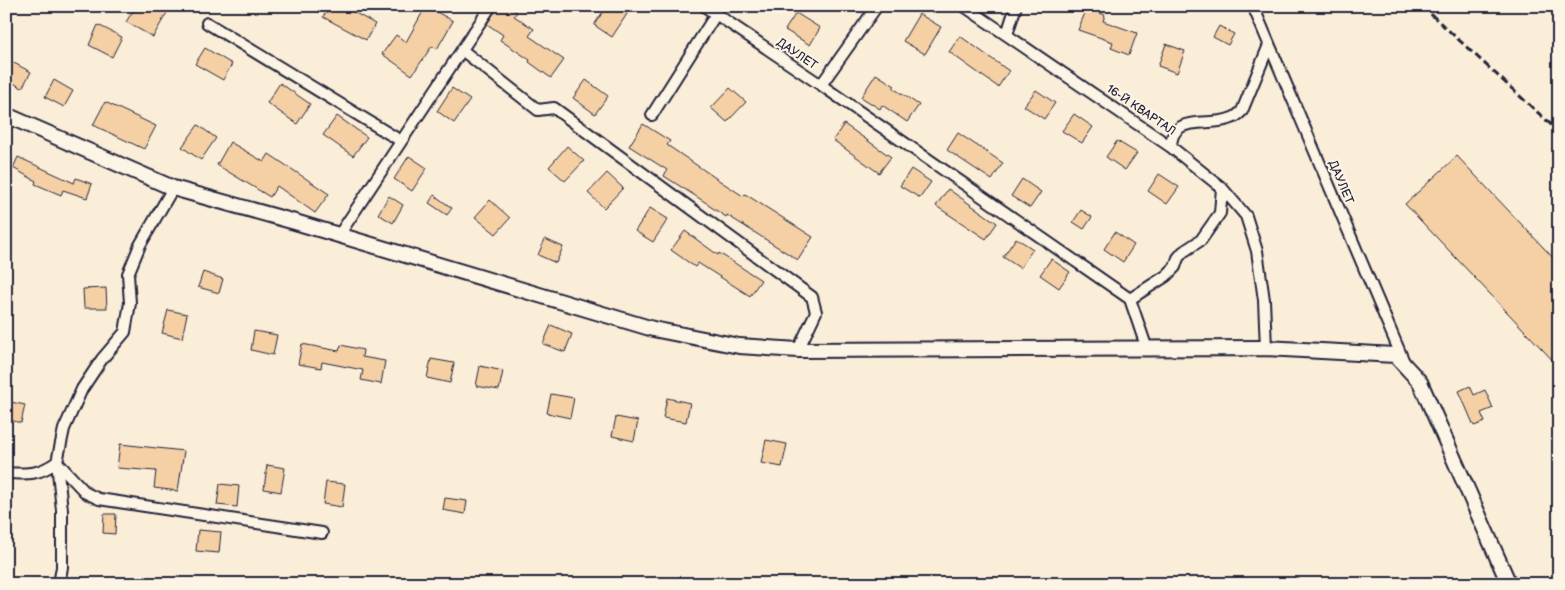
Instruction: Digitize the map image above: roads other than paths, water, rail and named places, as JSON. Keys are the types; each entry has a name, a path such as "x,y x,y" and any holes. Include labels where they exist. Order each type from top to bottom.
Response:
{"street":[{"path":"339,235 491,6"},
{"name":"ДАУЛЕТ","path":"704,6 821,85 877,6"},
{"name":"16-Й КВАРТАЛ","path":"964,6 1171,147"},
{"path":"1007,34 1016,6"},
{"name":"ДАУЛЕТ","path":"1253,6 1406,367"},
{"path":"652,115 716,14"},
{"path":"207,23 401,141"},
{"name":"16-Й КВАРТАЛ","path":"1171,147 1174,132 1182,125 1222,121 1234,118 1242,111 1270,45"},
{"path":"462,50 538,110 554,108 812,297 816,312 798,350"},
{"path":"821,85 1130,299 1147,349"},
{"path":"6,115 173,188 339,235 653,329 738,346 798,350 1266,348 1395,355 1420,382 1509,584"},
{"path":"1171,147 1222,188 1246,216 1257,252 1264,300 1266,348"},
{"path":"59,584 62,567 62,520 57,462 64,429 82,389 102,359 125,332 130,303 128,274 140,246 173,188"},
{"path":"1130,299 1166,276 1175,267 1178,258 1183,252 1201,240 1220,213 1222,188"},
{"path":"6,473 28,474 44,471 57,462"},
{"path":"57,462 86,493 99,499 322,534"}],"railway":[{"path":"1422,6 1559,132"}]}
